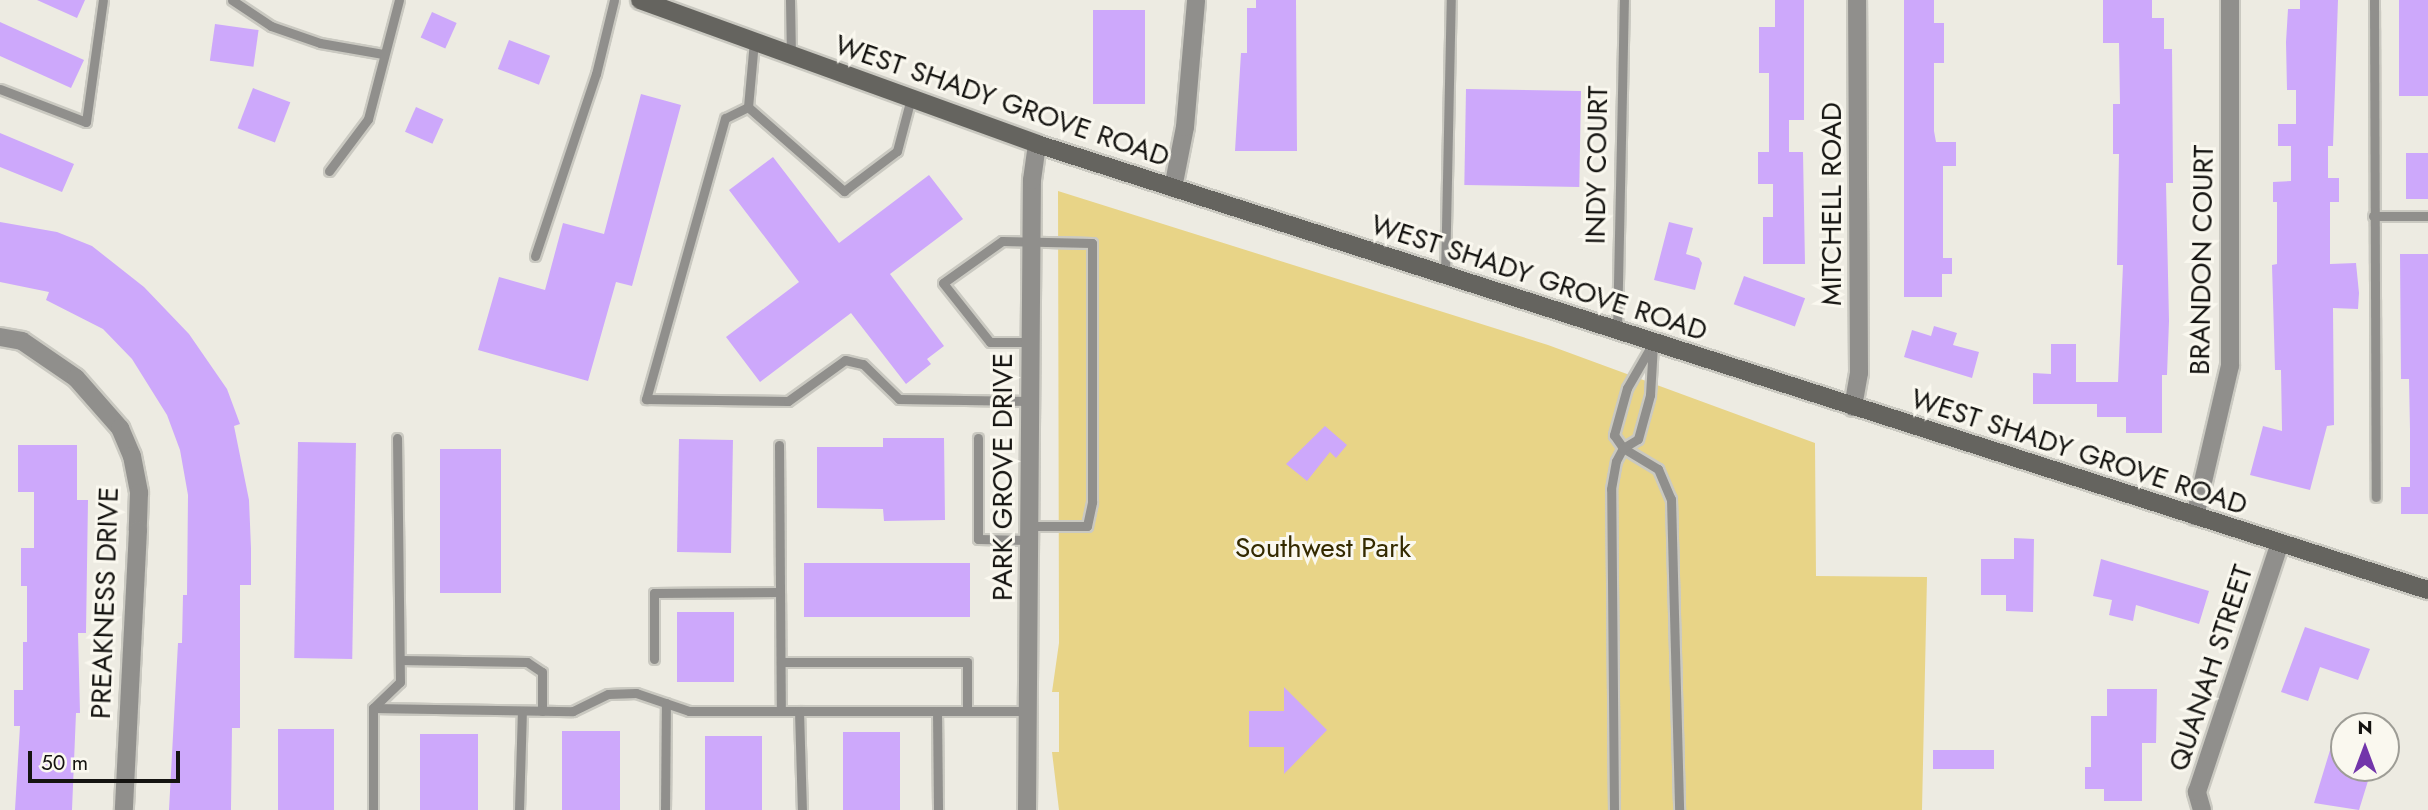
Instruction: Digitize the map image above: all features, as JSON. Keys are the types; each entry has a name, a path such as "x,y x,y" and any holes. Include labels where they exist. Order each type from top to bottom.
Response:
{"main road":[{"name":"WEST SHADY GROVE ROAD","path":"640,0 1037,144 2428,590"}],"street":[{"path":"1173,188 1185,127 1196,0"},
{"name":"MITCHELL ROAD","path":"1853,407 1859,373 1857,0"},
{"name":"BRANDON COURT","path":"2195,516 2230,366 2230,0"},
{"name":"PARK GROVE DRIVE","path":"1027,810 1031,242 1037,144"},
{"name":"PREAKNESS DRIVE","path":"0,337 22,341 76,378 120,428 131,456 139,493 124,810"},
{"name":"QUANAH STREET","path":"2202,810 2197,792 2280,543"}],"lane":[{"path":"0,89 86,122 103,0"},
{"path":"232,0 271,26 320,43 383,54"},
{"path":"329,172 368,119 399,0"},
{"path":"535,256 596,74 614,0"},
{"path":"790,0 791,55"},
{"path":"1445,275 1451,0"},
{"name":"INDY COURT","path":"1617,331 1623,0"},
{"path":"2374,0 2376,497"},
{"path":"748,107 754,41"},
{"path":"748,107 844,191 897,151 911,98"},
{"path":"748,107 725,118 646,398 788,401 845,360 863,364 900,398 1030,401"},
{"path":"2373,216 2428,216"},
{"path":"978,438 978,538 1087,526 1092,502 1091,243 1002,241 943,284 990,342 1030,342"},
{"path":"1653,342 1627,388 1614,435 1623,449 1658,469 1671,499 1679,810"},
{"path":"1614,810 1611,489 1623,449 1638,439 1650,395 1653,342"},
{"path":"373,810 373,708 400,682 397,438"},
{"path":"779,445 781,711"},
{"path":"654,659 654,593 780,592"},
{"path":"400,660 527,662 542,673 542,711"},
{"path":"781,662 967,662 967,711"},
{"path":"373,708 573,711 608,694 636,693 689,711 1027,711"},
{"path":"665,810 666,703"},
{"path":"519,810 522,711"},
{"path":"799,711 802,810"},
{"path":"937,711 938,810"}],"green space":[{"name":"Southwest Park","path":"1058,191 1548,345 1815,443 1816,576 1927,577 1922,810 1059,810 1052,752 1059,752 1059,692 1052,692 1059,643"}],"building":[{"path":"37,0 85,0 77,18"},
{"path":"1256,0 1296,0 1297,151 1235,151 1241,53 1247,53 1247,8 1256,8"},
{"path":"1775,0 1804,0 1804,120 1789,120 1789,152 1803,152 1805,264 1763,264 1763,217 1773,217 1773,184 1758,184 1758,152 1769,152 1769,73 1759,73 1759,27 1775,27"},
{"path":"1904,0 1934,0 1934,23 1944,23 1944,63 1934,63 1934,131 1936,142 1956,142 1956,166 1943,166 1943,258 1952,258 1952,274 1942,274 1942,297 1904,297"},
{"path":"2103,0 2152,0 2152,18 2164,18 2164,49 2172,49 2173,183 2166,183 2169,321 2167,375 2162,375 2162,433 2126,433 2126,417 2097,417 2097,404 2033,404 2033,373 2051,374 2051,344 2076,344 2076,382 2118,382 2123,265 2117,265 2119,154 2113,154 2113,104 2120,104 2119,43 2103,43"},
{"path":"2300,0 2338,0 2333,146 2328,146 2328,178 2339,178 2339,202 2330,202 2330,264 2356,263 2359,293 2358,309 2333,308 2334,425 2327,426 2310,490 2250,475 2263,426 2282,431 2281,370 2275,370 2272,265 2277,264 2277,202 2273,202 2273,182 2291,181 2291,146 2278,146 2278,124 2296,124 2296,90 2287,90 2286,42 2288,9 2300,9"},
{"path":"2399,0 2428,0 2428,96 2399,96"},
{"path":"1093,10 1145,10 1145,104 1093,104"},
{"path":"432,12 457,23 445,49 421,38"},
{"path":"0,22 84,60 71,88 0,56"},
{"path":"215,24 259,30 253,67 210,61"},
{"path":"509,40 550,56 539,85 498,69"},
{"path":"253,88 290,102 275,142 238,128"},
{"path":"1466,89 1581,91 1579,187 1464,185"},
{"path":"641,94 681,105 632,286 616,282 588,381 478,350 499,277 545,290 563,223 604,234"},
{"path":"416,107 443,119 432,144 405,132"},
{"path":"0,133 74,164 62,192 0,167"},
{"path":"2406,153 2428,153 2428,199 2406,199"},
{"path":"773,157 839,243 929,175 963,219 890,274 944,346 927,359 931,364 906,384 851,313 760,382 726,337 799,282 729,190"},
{"path":"0,222 57,232 92,246 144,287 189,334 227,389 240,424 234,426 249,500 251,548 251,585 240,585 240,728 232,728 231,810 169,810 178,643 182,643 183,595 187,595 188,495 180,450 167,415 132,359 103,329 46,300 49,292 0,282"},
{"path":"1669,222 1693,228 1686,254 1699,258 1702,263 1695,290 1654,280"},
{"path":"2400,254 2428,254 2428,514 2401,514 2401,487 2410,487 2410,430 2409,379 2401,379"},
{"path":"1744,276 1805,298 1795,326 1734,304"},
{"path":"1934,326 1957,333 1953,345 1979,352 1972,378 1904,357 1912,330 1931,336"},
{"path":"1325,426 1347,445 1336,458 1330,452 1307,481 1286,464"},
{"path":"883,438 944,438 945,520 884,521 883,509 817,508 817,447 883,447"},
{"path":"679,439 733,440 731,553 677,552"},
{"path":"298,442 356,443 352,659 294,658"},
{"path":"18,445 77,445 77,500 88,500 86,633 78,633 80,713 76,713 72,810 15,810 20,726 14,726 14,690 23,690 23,642 27,642 27,586 21,586 21,548 34,548 34,492 18,492"},
{"path":"440,449 501,449 501,593 440,593"},
{"path":"2014,538 2034,539 2033,612 2006,611 2006,595 1981,595 1981,559 2014,559"},
{"path":"2101,559 2209,591 2199,624 2136,605 2133,621 2109,615 2112,600 2093,596"},
{"path":"804,563 970,563 970,617 804,617"},
{"path":"677,612 734,612 734,682 677,682"},
{"path":"2305,627 2370,649 2358,680 2320,667 2308,701 2281,692"},
{"path":"1284,687 1327,730 1284,774 1284,747 1249,747 1249,711 1284,711"},
{"path":"2107,689 2157,689 2156,743 2142,743 2142,801 2104,801 2104,789 2085,789 2085,767 2091,767 2091,716 2107,716"},
{"path":"278,729 334,729 334,810 278,810"},
{"path":"562,731 620,731 620,810 562,810"},
{"path":"843,732 900,732 900,810 843,810"},
{"path":"420,734 478,734 478,810 420,810"},
{"path":"705,736 762,736 762,810 705,810"},
{"path":"1933,750 1994,750 1994,769 1933,769"},
{"path":"2330,750 2330,782 2368,782 2359,810 2314,803"}]}
